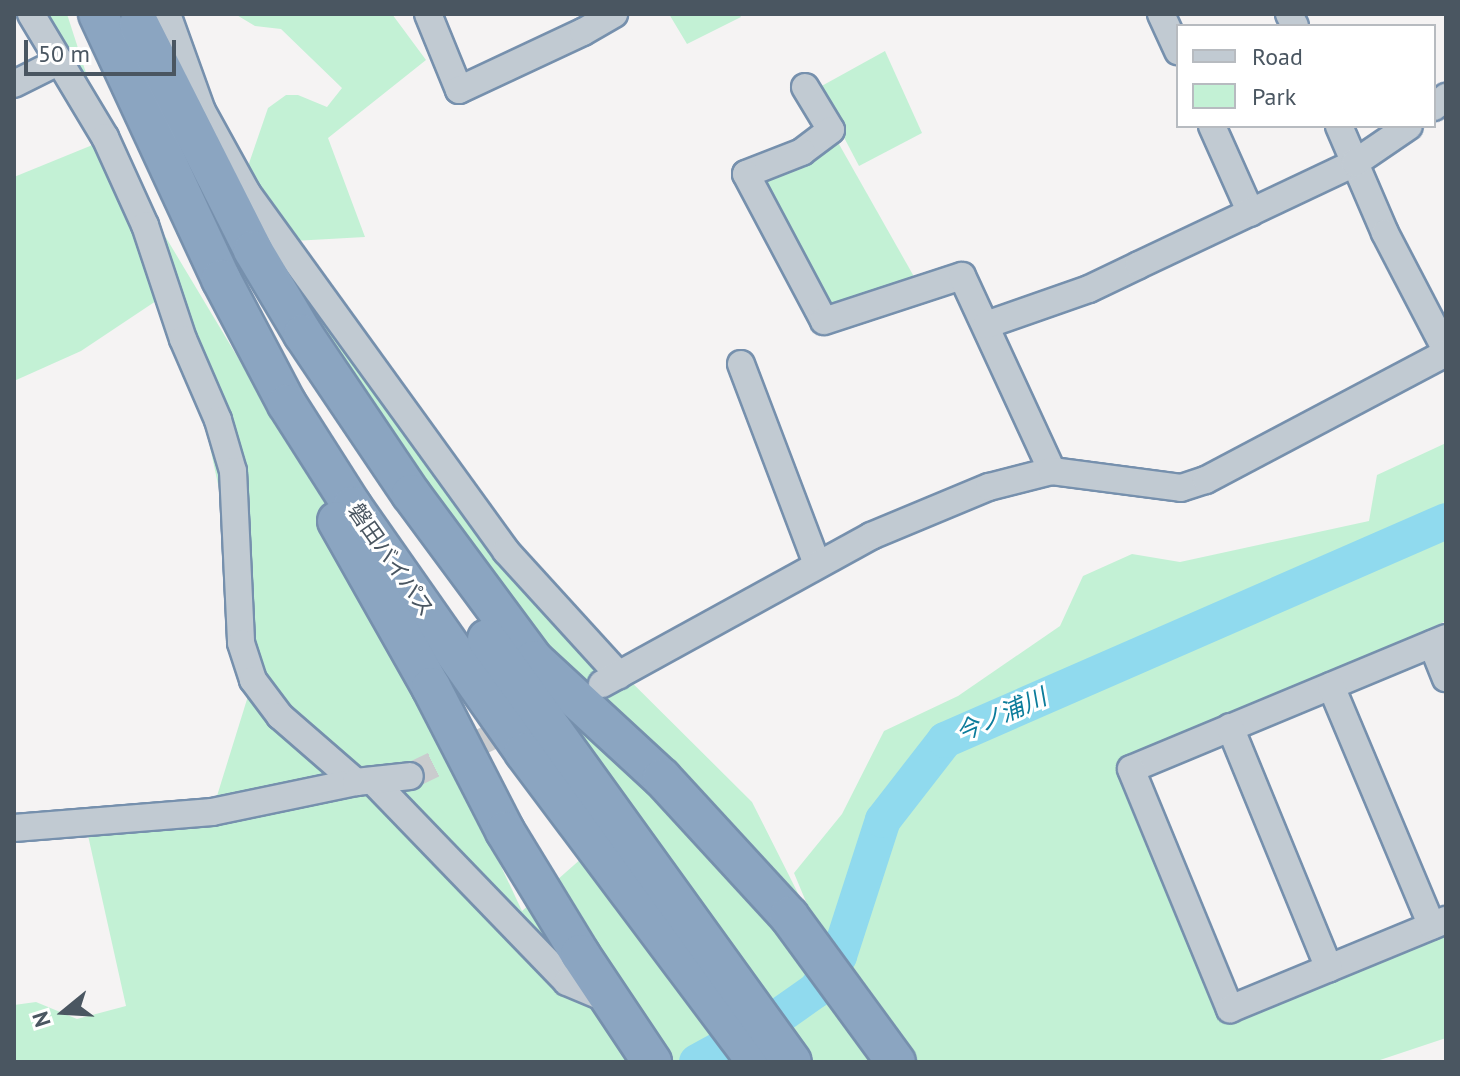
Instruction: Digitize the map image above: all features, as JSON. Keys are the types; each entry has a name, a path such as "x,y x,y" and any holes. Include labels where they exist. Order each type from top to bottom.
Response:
{"highway":[{"path":"129,20 253,250 303,334 411,494 534,660 662,778 789,916 896,1062"},
{"path":"129,20 148,174 225,325 431,687 505,831 652,1062"},
{"name":"磐田バイパス","path":"129,20 221,279 287,404 352,506 524,752 792,1062"},
{"name":"磐田バイパス","path":"681,934 757,1062"}],"street":[{"path":"31,14 105,137 145,225 183,339 218,420 233,471 241,643 253,680 280,716 365,781 567,982 610,1000"},
{"path":"428,14 459,90 583,32 614,14"},
{"path":"1161,14 1176,47"},
{"path":"129,20 202,111 247,193 506,551 610,679 871,536 989,487 1052,471 1181,488 1206,480 1446,352 1385,233 1340,128"},
{"path":"14,84 60,61"},
{"path":"805,87 831,130 802,152 746,174 824,321 962,276 1052,471"},
{"path":"1213,128 1251,213"},
{"path":"986,325 1089,289 1355,163 1406,128"},
{"path":"741,364 817,564"},
{"path":"1331,686 1439,923 1230,1009 1131,769 1439,641 1446,678"},
{"path":"1230,727 1329,968"},
{"path":"14,828 212,812 365,781 410,776"}],"green space":[{"path":"40,14 67,14 96,104"},
{"path":"235,14 392,14 426,60 328,138 365,237 293,241 246,172 268,108 286,95 298,95 327,107 342,88 281,29 255,26"},
{"path":"669,14 739,14 741,17 687,44"},
{"path":"885,51 922,133 859,166 818,88"},
{"path":"831,130 921,289 824,321 746,174"},
{"path":"117,135 168,293 81,351 14,381 14,177"},
{"path":"165,236 351,546 522,911 634,812 327,357 259,243 273,237 575,626 752,802 824,945 794,873 842,814 884,731 958,696 1060,626 1083,576 1132,554 1180,562 1369,521 1377,475 1446,443 1446,621 1122,771 1223,1015 1446,932 1446,1038 1374,1062 14,1062 14,1005 36,1002 77,1019 126,1006 85,822 212,812 253,680 235,564"}],"waterway":[{"name":"今ノ浦川","path":"697,1062 772,1021 816,990 839,956 883,820 945,740 1446,521"}],"tunnel":[{"path":"410,776 520,723"}]}
